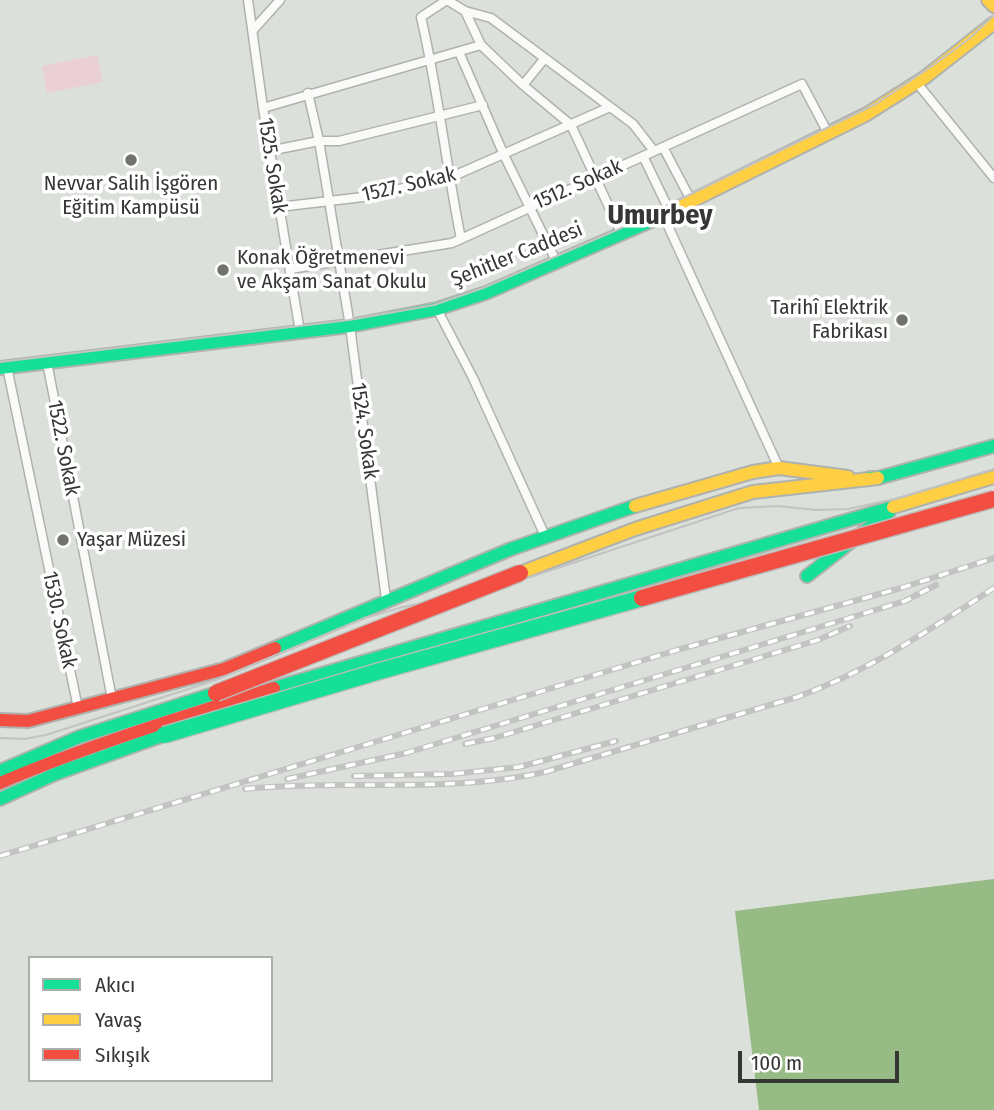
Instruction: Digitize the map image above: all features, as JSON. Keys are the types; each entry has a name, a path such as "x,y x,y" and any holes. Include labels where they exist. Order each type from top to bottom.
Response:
{"main road":[{"path":"988,0 994,6"},
{"name":"Şehitler Caddesi","path":"3,368 350,326 437,309 486,293 692,202 881,108 994,23"},
{"path":"0,771 109,726 216,693 597,542 754,492 878,478 994,446"},
{"path":"0,720 28,721 224,668 511,550 660,497 753,472 779,468 840,477 878,478"},
{"path":"0,783 61,757 136,731 275,688 994,477"},
{"path":"0,799 55,774 164,735 380,671 994,499"},
{"path":"807,576 895,507"}],"street":[{"name":"1525. Sokak","path":"248,0 262,108 300,332"},
{"path":"253,30 279,0"},
{"path":"461,239 438,116 431,59 421,17 447,0 465,11 491,18 633,124 654,151"},
{"path":"465,11 481,45 571,125 622,234"},
{"path":"262,108 481,45"},
{"path":"459,52 504,155 557,263"},
{"path":"523,85 545,58"},
{"path":"917,83 994,178"},
{"name":"1512. Sokak","path":"290,269 452,243 802,84 829,135"},
{"name":"1524. Sokak","path":"308,93 319,141 350,326 386,600"},
{"path":"270,151 319,141 339,141 483,105"},
{"name":"1527. Sokak","path":"279,207 363,197 449,178 610,107"},
{"path":"663,146 692,202"},
{"path":"643,156 779,468"},
{"path":"437,309 473,379 546,538"},
{"name":"1522. Sokak","path":"47,362 112,699"},
{"name":"1530. Sokak","path":"3,368 78,708"}],"shaded area":[{"path":"97,55 103,82 47,93 42,66"},
{"path":"994,879 994,1110 759,1110 735,911"}],"tram line":[{"path":"0,362 349,320 434,305 483,288 619,229 876,104 970,38 994,15"},
{"path":"0,738 24,739 46,735 216,680 365,618 403,607 503,586 739,508 778,506 816,510 848,509 899,498 994,469"}],"railway":[{"path":"0,856 677,650 901,588 994,558"},
{"path":"287,779 406,753 905,601 936,585"},
{"path":"245,789 470,783 545,772 797,697 824,686 875,662 994,588"},
{"path":"465,744 494,738 818,640 850,626"},
{"path":"354,776 452,774 519,767 616,741"}],"traffic: fast":[{"path":"0,368 350,326 437,309 486,293 651,221"},
{"path":"870,478 994,446"},
{"path":"275,648 511,549 635,506"},
{"path":"274,688 893,507"},
{"path":"807,576 889,512"},
{"path":"164,735 642,598"},
{"path":"0,771 79,737 216,693"},
{"path":"0,799 55,774 164,735"}],"traffic: slow":[{"path":"988,0 994,6"},
{"path":"651,221 867,114 924,78 994,23"},
{"path":"635,506 753,472 779,468 848,477"},
{"path":"893,507 994,477"},
{"path":"520,573 635,529 753,492 878,478"}],"traffic: jam":[{"path":"642,598 994,499"},
{"path":"216,693 520,573"},
{"path":"0,720 28,721 224,669 275,648"},
{"path":"0,783 101,744 274,688"}],"place":[{"name":"Nevvar Salih İşgören Eğitim Kampüsü","path":"131,160"},
{"name":"Konak Öğretmenevi ve Akşam Sanat Okulu","path":"223,270"},
{"name":"Tarihî Elektrik Fabrikası","path":"902,320"},
{"name":"Yaşar Müzesi","path":"63,540"}],"district":[{"name":"Umurbey","path":"660,216"}]}
